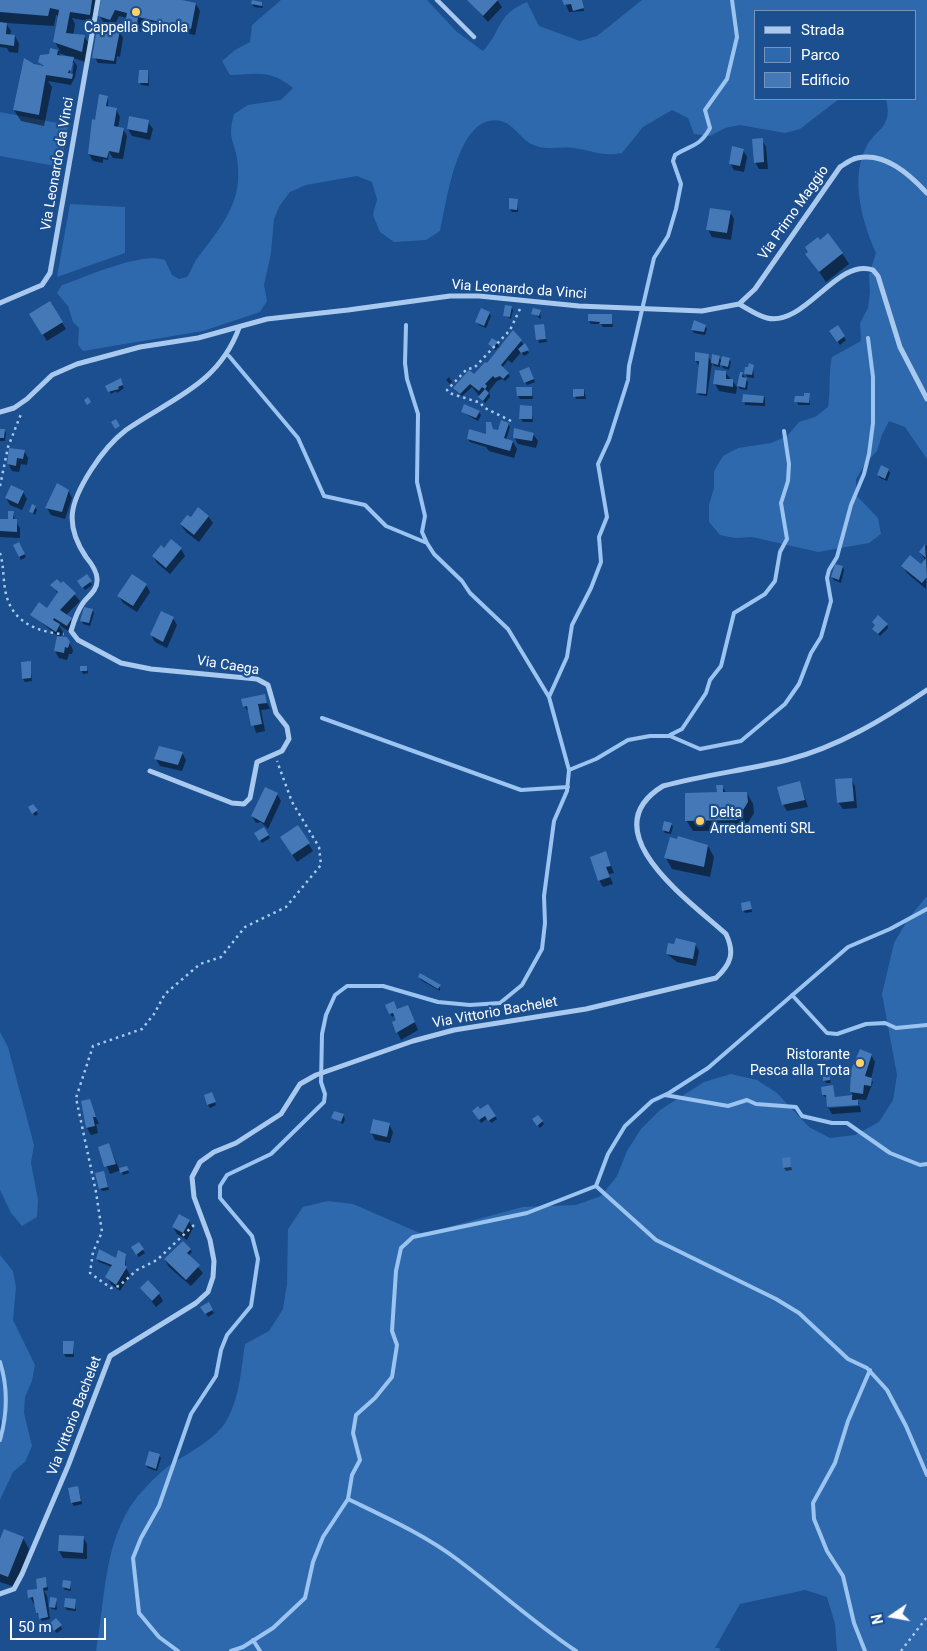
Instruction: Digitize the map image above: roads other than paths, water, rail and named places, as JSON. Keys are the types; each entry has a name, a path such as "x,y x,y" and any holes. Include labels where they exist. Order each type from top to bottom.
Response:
{"street":[{"name":"Via Leonardo da Vinci","path":"0,303 42,285 50,273 98,0"},
{"path":"437,0 474,38"},
{"name":"Via Primo Maggio","path":"739,304 755,289 840,167 848,162 856,158 873,157 891,163 909,174 927,193"},
{"path":"739,304 766,318 781,318 793,313 848,273 860,268 873,270 878,276 900,347 927,399"},
{"name":"Via Leonardo da Vinci","path":"239,328 267,319 450,296 479,296 579,306 702,311 739,304"},
{"path":"0,412 14,408 27,399 47,379 77,364 140,347 188,340 239,328"},
{"name":"Via Caega","path":"150,771 224,800 244,804 250,798 257,762 282,751 288,743 288,732 276,713 268,685 257,680 151,669 121,663 78,640 71,631 78,612 97,583 97,576 78,545 71,523 78,495 91,470 116,439 126,430 174,402 200,384 229,352 239,328"},
{"name":"Via Vittorio Bachelet","path":"0,1594 14,1589 22,1574 68,1466 110,1356 196,1303 208,1292 213,1277 214,1261 210,1240 194,1197 192,1177 200,1162 214,1152 236,1143 281,1114 300,1084 316,1075 413,1041 454,1030 586,1009 716,978 726,969 732,956 726,934 658,872 644,852 637,832 637,816 642,804 650,794 663,786 807,754 856,734 927,690"}],"waterway":[{"path":"549,697 567,657 572,625 591,588 601,562 599,537 607,517 598,464 609,440 628,380 629,366 654,258 668,236 676,209 681,184 673,161 675,155 702,139 710,128 705,110 727,79 737,37 732,0"},
{"path":"406,325 405,363 407,379 418,414 417,482 425,516 422,532 427,543"},
{"path":"569,770 596,759 628,740 650,736 670,736 700,749 741,741 785,704 799,684 811,653 821,637 831,601 827,578 829,570 837,557 851,505 864,474 869,454 873,423 873,377 868,338"},
{"path":"178,1651 159,1637 139,1613 133,1558 141,1538 159,1506 191,1414 216,1376 221,1350 227,1335 251,1306 258,1259 252,1236 220,1198 220,1186 227,1175 271,1154 324,1102 325,1094 321,1082 322,1034 326,1015 335,995 347,986 383,986 438,1002 470,1005 500,1003 522,985 542,949 545,923 544,896 554,821 567,791 569,770 549,697 508,629 470,593 462,581 434,554 427,543 386,526 365,505 324,496 298,438 229,356"},
{"path":"670,735 682,729 706,693 710,680 721,666 734,613 765,594 775,581 780,552 787,539 781,503 788,481 789,464 784,431"},
{"path":"322,718 521,790 568,787"},
{"path":"231,1651 243,1647 273,1628 305,1598 313,1562 323,1537 348,1499 352,1475 360,1460 353,1433 356,1415 375,1398 392,1377 397,1345 392,1331 396,1271 401,1248 413,1237 527,1213 596,1186 608,1154 625,1126 652,1101 669,1093 708,1068 848,947 890,929 927,909"},
{"path":"792,995 827,1033 837,1034 866,1024 885,1023 896,1028 927,1025"},
{"path":"665,1095 728,1106 747,1100 756,1104 796,1107 802,1116 832,1123 847,1123 890,1153 920,1165 927,1164"},
{"path":"596,1186 656,1240 776,1299 799,1313 848,1359 867,1368 887,1390 906,1426 927,1475"},
{"path":"0,1362 6,1401 0,1440"},
{"path":"865,1651 854,1623 843,1576 827,1551 814,1519 813,1503 835,1463 848,1421 870,1370"},
{"path":"348,1499 432,1542 473,1571 545,1629 576,1651"},
{"path":"253,1640 260,1651"}],"place":[{"name":"Cappella Spinola","path":"136,12"},
{"name":"Delta Arredamenti SRL","path":"700,821"},
{"name":"Ristorante Pesca alla Trota","path":"860,1063"}]}
